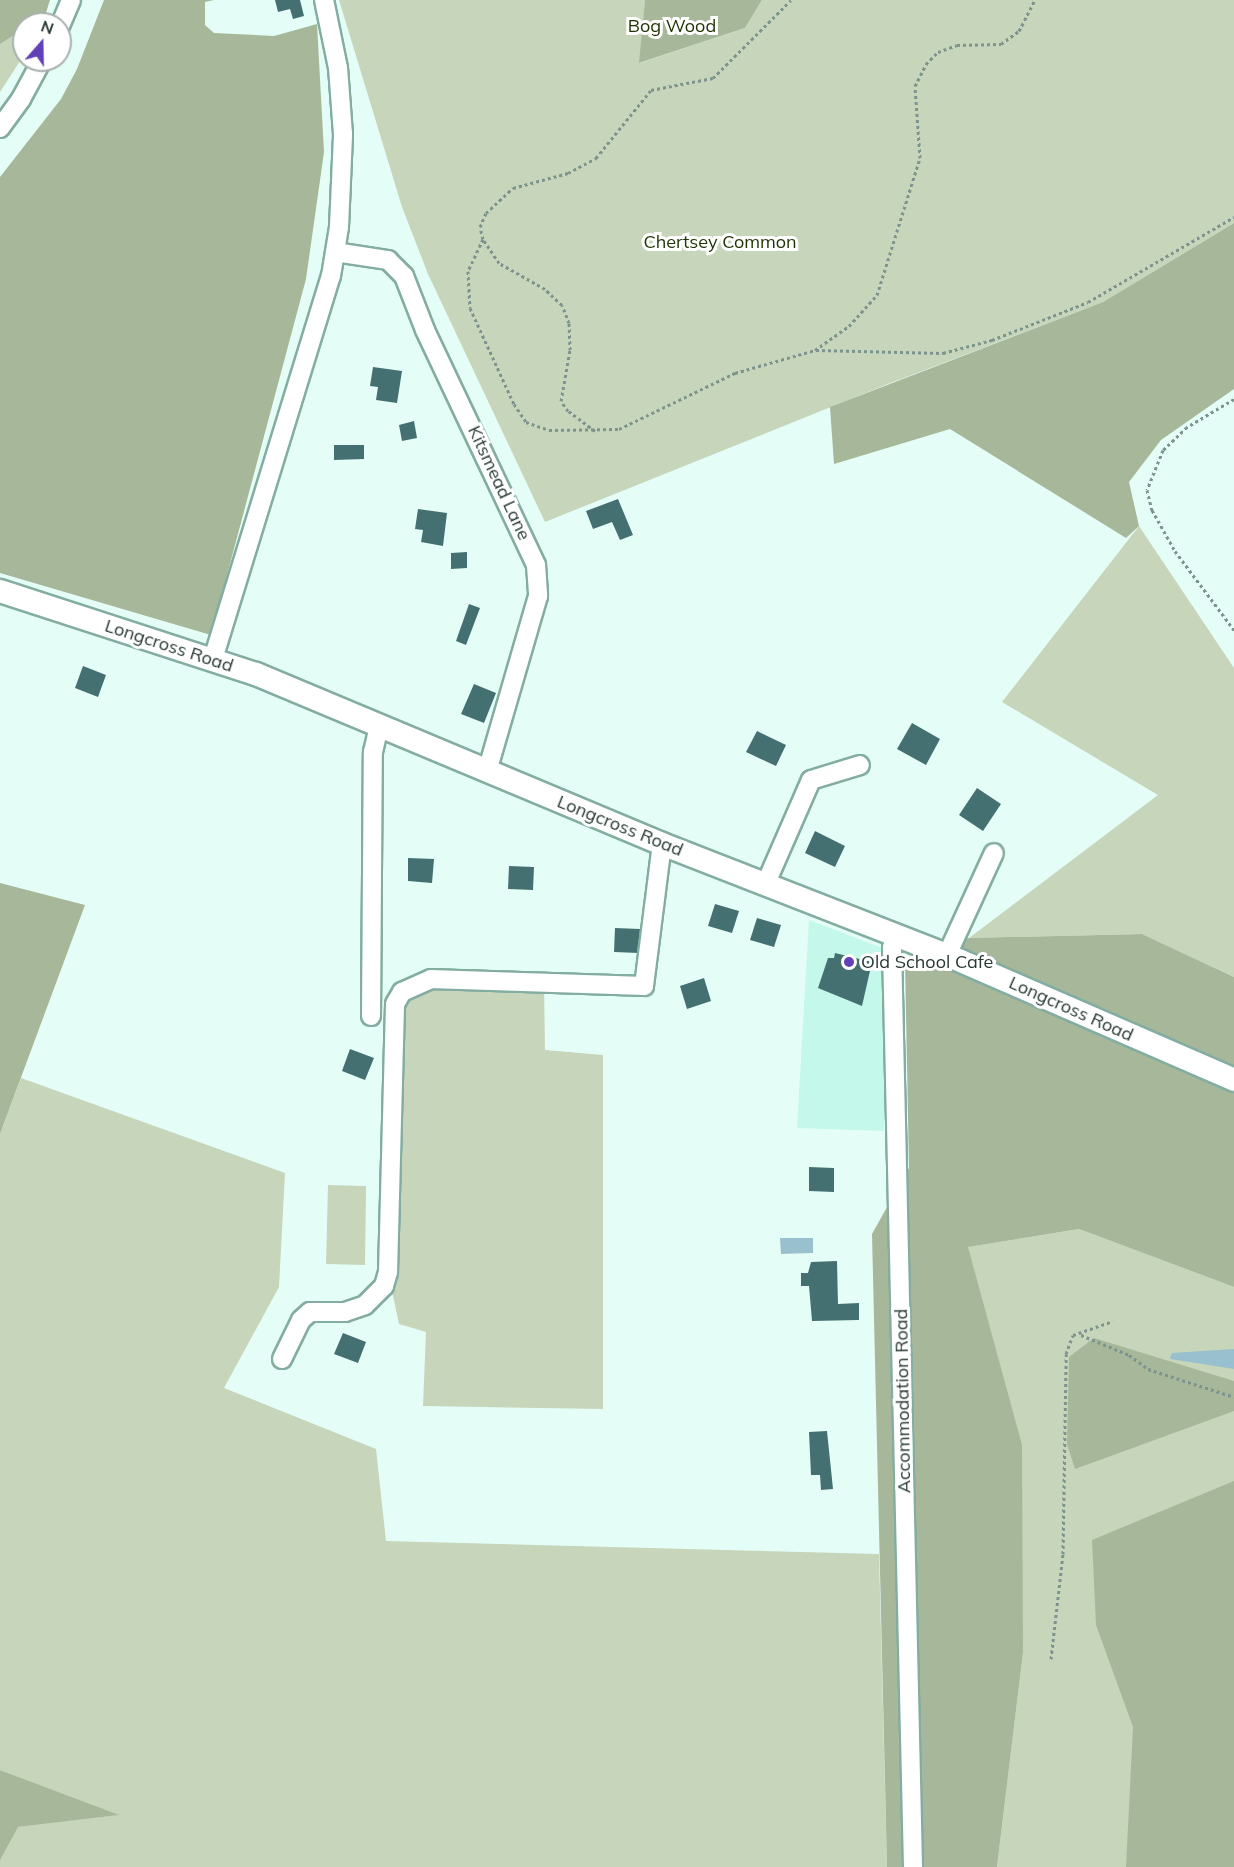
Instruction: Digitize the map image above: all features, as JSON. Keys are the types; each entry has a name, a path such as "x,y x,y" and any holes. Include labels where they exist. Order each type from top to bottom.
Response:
{"main road":[{"name":"Longcross Road","path":"0,591 213,659 662,844 948,955 1234,1080"}],"street":[{"path":"213,659 317,330 335,252 343,134 338,68 324,0"},
{"path":"0,128 21,99 36,72"},
{"name":"Kitsmead Lane","path":"335,252 388,260 404,276 425,330 536,565 538,596 487,772"},
{"path":"371,1016 373,752 379,728"},
{"path":"766,883 812,780 860,765"},
{"path":"282,1359 301,1320 310,1312 345,1312 365,1305 384,1286 388,1272 395,1004 402,992 430,979 644,986 662,844"},
{"path":"948,955 994,853"},
{"name":"Accommodation Road","path":"895,935 893,972 913,1867"}],"path":[{"path":"597,432 583,424 561,400 570,350 569,323 562,304 545,289 499,262 483,239 480,227 498,198 513,188 568,173 596,158 651,90 713,78 790,0"},
{"path":"815,350 849,326 877,295 920,158 915,86 926,64 938,52 957,45 1001,44 1018,31 1035,0"},
{"path":"483,239 468,271 470,308 514,404 526,422 549,430 597,432 619,429 735,373 815,350 943,353 992,340 1088,302 1234,217"},
{"path":"1234,399 1187,427 1163,450 1147,490 1152,510 1175,551 1234,630"},
{"path":"1051,1659 1063,1554 1066,1354 1069,1341 1079,1334 1113,1321"},
{"path":"1079,1334 1129,1355 1148,1369 1234,1396"}],"shaded area":[{"path":"809,920 888,950 884,1131 797,1128"}],"green space":[{"path":"0,0 50,0 46,12 12,12 12,36 0,44"},
{"path":"104,0 214,0 205,2 205,25 214,33 274,36 317,24 324,152 306,279 211,635 0,573 0,177 61,99 77,69"},
{"name":"Chertsey Common","path":"339,0 645,0 640,63 745,28 762,0 1234,0 1234,223 1103,302 888,384 545,522 428,274 402,207"},
{"name":"Bog Wood","path":"645,0 762,0 745,28 639,63"},
{"path":"12,36 13,72 0,92 0,44"},
{"path":"1234,223 1234,389 1161,440 1129,482 1139,526 1126,538 950,429 834,464 830,407 1103,302"},
{"path":"1139,526 1234,668 1234,977 1142,934 969,938 1158,795 1002,702"},
{"path":"0,883 85,905 0,1134"},
{"path":"1142,934 1234,977 1234,1287 1079,1229 968,1247 1022,1445 1023,1653 997,1867 887,1867 872,1234 909,1168 905,961 969,938"},
{"path":"544,982 545,1050 603,1055 603,1409 423,1406 426,1332 399,1324 388,1272 402,992 413,983"},
{"path":"21,1078 285,1173 279,1287 224,1388 376,1449 386,1541 879,1554 887,1867 0,1867 0,1843 17,1827 117,1815 0,1770 0,1134"},
{"path":"328,1185 366,1186 365,1265 326,1264"},
{"path":"1079,1229 1234,1287 1234,1867 997,1867 1023,1653 968,1247"},
{"path":"1094,1338 1234,1381 1234,1411 1075,1469 1067,1444 1069,1357"},
{"path":"1234,1481 1234,1867 1126,1867 1133,1727 1096,1625 1092,1540"},
{"path":"0,1770 119,1815 18,1827 0,1860"}],"water":[{"path":"780,1238 813,1238 813,1253 781,1254"},
{"path":"1234,1349 1234,1369 1170,1359 1172,1353"}],"building":[{"path":"275,0 300,0 304,16 293,19 290,9 278,12"},
{"path":"373,367 402,371 397,403 376,400 378,387 370,386"},
{"path":"414,421 417,438 402,441 399,425"},
{"path":"334,445 364,445 364,459 334,460"},
{"path":"618,499 633,535 620,540 612,522 593,529 586,511"},
{"path":"418,509 447,513 443,546 421,542 423,530 415,529"},
{"path":"467,552 467,568 451,569 451,553"},
{"path":"469,604 480,608 466,645 456,641"},
{"path":"83,666 106,675 98,697 75,688"},
{"path":"474,684 496,693 484,723 461,714"},
{"path":"912,723 940,739 926,765 897,749"},
{"path":"757,731 786,745 776,766 746,752"},
{"path":"977,788 1001,804 983,831 959,815"},
{"path":"815,831 845,846 835,867 805,853"},
{"path":"408,858 434,859 432,883 408,881"},
{"path":"509,866 534,867 533,890 508,889"},
{"path":"715,904 739,911 732,933 708,926"},
{"path":"757,918 781,925 774,947 750,940"},
{"path":"615,928 640,929 639,953 614,952"},
{"path":"835,953 872,962 862,1006 818,988 828,958 834,958"},
{"path":"704,978 711,1001 687,1009 680,986"},
{"path":"350,1049 374,1058 365,1080 342,1071"},
{"path":"809,1167 834,1168 834,1192 809,1191"},
{"path":"837,1261 838,1304 859,1303 859,1320 812,1321 809,1286 801,1286 801,1273 808,1273 811,1262"},
{"path":"343,1333 366,1342 358,1363 334,1354"},
{"path":"827,1431 833,1489 821,1490 820,1475 811,1475 809,1432"}],"place":[{"name":"Old School Cafe","path":"849,962"}]}
